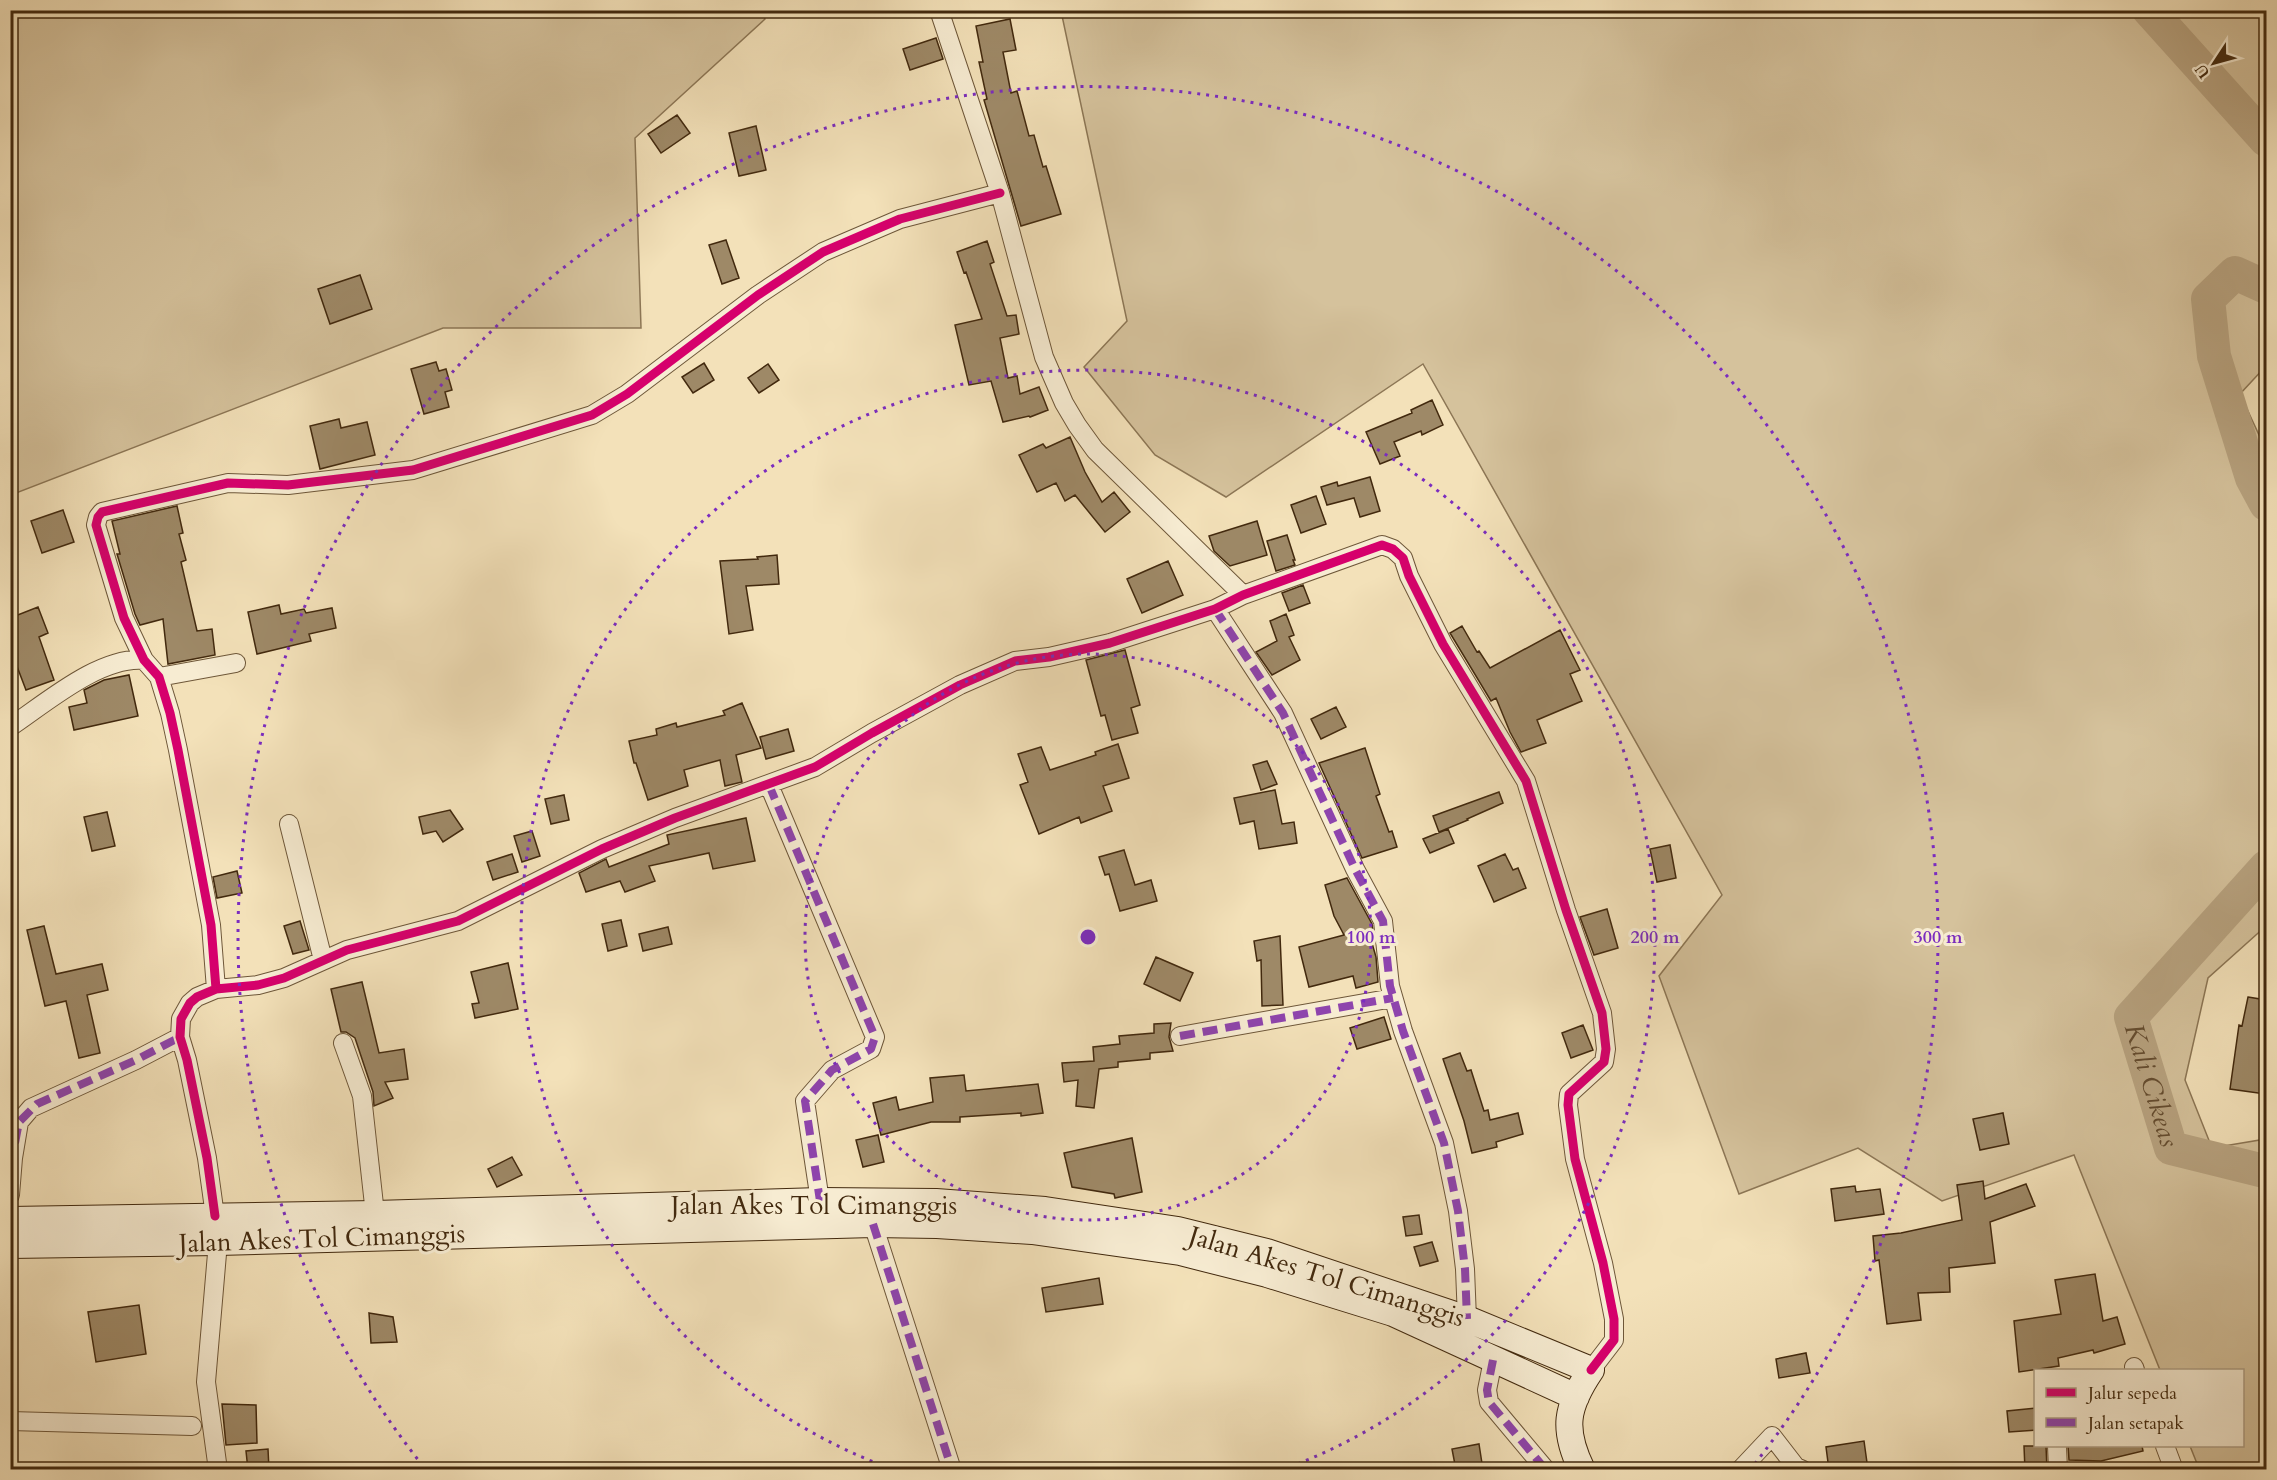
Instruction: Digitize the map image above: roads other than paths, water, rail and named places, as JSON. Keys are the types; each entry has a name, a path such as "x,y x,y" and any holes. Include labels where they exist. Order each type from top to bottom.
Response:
{"main road":[{"name":"Jalan Akes Tol Cimanggis","path":"10,1221 820,1202 936,1213 1032,1231 1180,1252 1267,1274 1393,1313 1576,1397"},
{"name":"Jalan Akes Tol Cimanggis","path":"10,1245 218,1242 873,1224 936,1213 1045,1210 1178,1230 1267,1252 1467,1319 1591,1370"},
{"path":"1582,1470 1573,1452 1568,1432 1570,1414 1580,1386 1591,1370"}],"street":[{"path":"939,10 1000,193 1044,357 1064,404 1095,450 1243,595"},
{"path":"216,989 211,925 178,750 159,677 144,660 124,618 100,544 96,525 102,512 228,483 288,485 413,470 592,415 627,394 758,295 823,252 900,219 1000,193"},
{"path":"215,1216 207,1158 187,1060 180,1037 181,1019 190,1003 197,997 216,989 267,983 284,978 347,950 458,921 603,849 675,818 769,785 829,760 872,732 960,684 1015,661 1049,657 1110,643 1215,609 1243,595 1382,545 1393,549 1403,558 1409,576 1443,644 1526,781 1566,910 1602,1013 1606,1049 1604,1062 1569,1094 1568,1105 1575,1159 1603,1263 1614,1319 1614,1340 1591,1370"},
{"path":"1215,609 1283,713 1355,869 1383,921 1393,998 1444,1143 1458,1211 1465,1269 1467,1319"},
{"path":"10,727 103,667 132,659 144,660"},
{"path":"159,677 236,663"},
{"path":"769,785 875,1036 871,1049 832,1070 805,1101 820,1202"},
{"path":"289,825 323,960"},
{"path":"1180,1036 1393,998"},
{"path":"10,1195 13,1135 19,1122 37,1104 126,1065 180,1037"},
{"path":"343,1043 362,1096 375,1214"},
{"path":"873,1224 952,1470"},
{"path":"218,1242 206,1382 218,1470"},
{"path":"1493,1360 1487,1390 1489,1402 1546,1470"},
{"path":"10,1421 192,1426"},
{"path":"1751,1467 1772,1436 1796,1467 1803,1470"},
{"path":"2057,1447 2058,1470"},
{"path":"2165,1447 2174,1470"}],"waterway":[{"name":"Kali Cikeas","path":"2149,10 2266,140"},
{"name":"Kali Cikeas","path":"2266,287 2235,273 2208,299 2214,356 2252,478 2266,504"},
{"name":"Kali Cikeas","path":"2266,867 2131,1017 2171,1148 2264,1171 2266,1169"}]}
